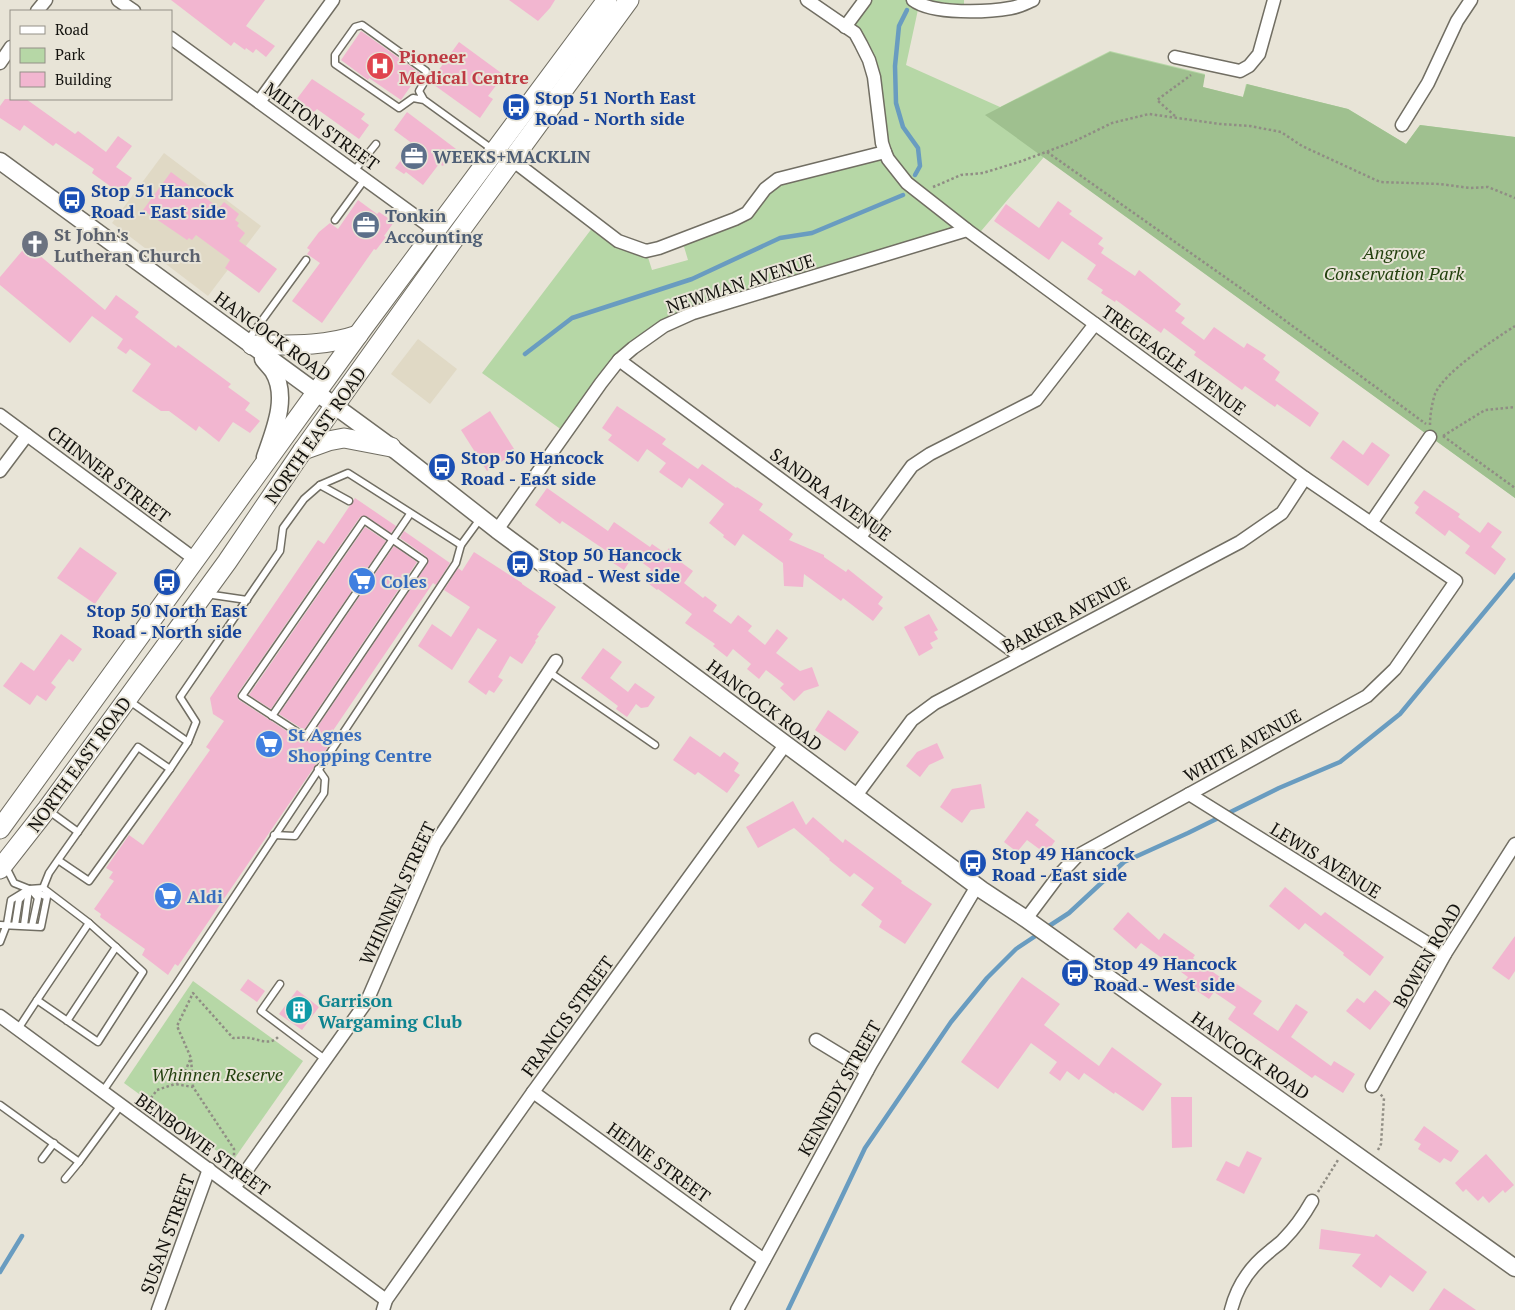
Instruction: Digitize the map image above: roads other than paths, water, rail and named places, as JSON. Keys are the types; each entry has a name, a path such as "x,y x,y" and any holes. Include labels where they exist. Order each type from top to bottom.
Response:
{"main road":[{"name":"NORTH EAST ROAD","path":"2,866 204,594 303,450 629,0"},
{"name":"NORTH EAST ROAD","path":"0,829 316,392 496,150 602,2"},
{"name":"HANCOCK ROAD","path":"0,161 391,447 481,518 855,797 977,886 1515,1268"},
{"path":"250,343 316,345 358,335"},
{"path":"250,343 274,372 280,395 276,426 260,472"},
{"path":"303,450 328,441 344,438 391,447"},
{"path":"66,740 115,699 127,700"}],"street":[{"path":"118,0 133,10"},
{"path":"259,102 333,0"},
{"name":"TREGEAGLE AVENUE","path":"807,0 855,33 869,60 874,77 882,143 888,159 907,183 967,230 1305,478 1456,581"},
{"path":"845,27 864,0"},
{"path":"913,0 919,5 964,12 1013,8 1033,0"},
{"path":"1175,57 1240,71 1248,66 1259,54 1274,0"},
{"path":"1402,125 1428,83 1456,21 1471,0"},
{"name":"MILTON STREET","path":"172,39 452,242"},
{"path":"0,63 10,48"},
{"path":"496,150 512,160 618,241 646,251 659,248 747,213 765,189 778,180 886,152"},
{"name":"NEWMAN AVENUE","path":"498,530 619,360 664,326 693,313 967,230"},
{"path":"860,537 912,466 930,454 1036,400 1095,324"},
{"name":"SANDRA AVENUE","path":"619,360 1021,657"},
{"name":"CHINNER STREET","path":"0,415 196,560"},
{"path":"1371,523 1430,432"},
{"path":"0,471 27,435"},
{"name":"BARKER AVENUE","path":"855,797 912,720 935,703 1240,542 1282,513 1305,478"},
{"name":"WHITE AVENUE","path":"1030,922 1059,875 1077,856 1366,696 1395,669 1456,581"},
{"name":"WHINNEN STREET","path":"234,1188 367,1001 435,844 556,661"},
{"name":"FRANCIS STREET","path":"385,1305 533,1092 785,745"},
{"name":"LEWIS AVENUE","path":"1189,794 1445,954"},
{"name":"BOWEN ROAD","path":"1372,1086 1445,954 1515,844"},
{"name":"KENNEDY STREET","path":"737,1310 867,1071 977,886"},
{"name":"BENBOWIE STREET","path":"1,1018 209,1169 385,1305"},
{"path":"816,1040 867,1071"},
{"name":"HEINE STREET","path":"533,1092 764,1260"},
{"name":"SUSAN STREET","path":"158,1310 209,1169"},
{"path":"1231,1310 1234,1296 1242,1280 1255,1264 1282,1242 1295,1228 1312,1201"}],"lane":[{"path":"424,100 419,91 425,81 426,70 362,25 355,27 340,46 335,64 399,108 414,98 424,100 496,150"},
{"path":"354,171 376,144"},
{"path":"335,220 365,179"},
{"path":"250,343 306,260"},
{"path":"58,860 89,881 170,769 188,742 196,722 180,697 280,551 283,528 304,498 320,485 348,473 461,545"},
{"path":"320,485 349,502"},
{"path":"272,716 410,514"},
{"path":"103,1091 456,563 461,545 481,518"},
{"path":"364,520 424,561 305,737 272,716 242,696 364,520"},
{"path":"204,594 247,600"},
{"path":"549,672 656,745"},
{"path":"127,700 188,742"},
{"path":"43,888 49,873 138,747 170,769"},
{"path":"274,835 295,836 324,793 325,779 318,769"},
{"path":"46,809 78,832"},
{"path":"2,866 14,883 47,897 41,926 7,925"},
{"path":"24,925 29,888"},
{"path":"29,888 38,898 32,926"},
{"path":"0,942 7,925 11,900 29,888 43,888 89,923 143,972 98,1042 37,1000"},
{"path":"18,1029 89,923"},
{"path":"67,1021 116,947"},
{"path":"280,984 261,1011 326,1060"},
{"path":"0,1105 79,1162"},
{"path":"65,1179 121,1105"},
{"path":"42,1159 54,1143"}],"waterway":[{"path":"907,10 899,26 895,66 896,103 903,127 918,148 920,166 915,175"},
{"path":"525,354 572,318 692,279 780,238 812,233 903,195"},
{"path":"1046,928 1069,913 1124,862 1279,788 1340,762 1400,714 1515,575"},
{"path":"788,1310 865,1148 951,1022 987,978 1016,949 1040,933"},
{"path":"0,1272 22,1236"}],"place":[{"name":"Pioneer Medical Centre","path":"380,66"},
{"name":"Stop 51 North East Road - North side","path":"516,107"},
{"name":"WEEKS+MACKLIN","path":"414,156"},
{"name":"Stop 51 Hancock Road - East side","path":"72,200"},
{"name":"Tonkin Accounting","path":"366,225"},
{"name":"St John's Lutheran Church","path":"35,244"},
{"name":"Stop 50 Hancock Road - East side","path":"442,467"},
{"name":"Stop 50 Hancock Road - West side","path":"520,564"},
{"name":"Coles","path":"362,581"},
{"name":"Stop 50 North East Road - North side","path":"167,582"},
{"name":"St Agnes Shopping Centre","path":"269,744"},
{"name":"Stop 49 Hancock Road - East side","path":"973,863"},
{"name":"Aldi","path":"168,896"},
{"name":"Stop 49 Hancock Road - West side","path":"1075,973"},
{"name":"Garrison Wargaming Club","path":"299,1010"}],"park label":[{"name":"Angrove Conservation Park","path":"1394,262"},
{"name":"Whinnen Reserve","path":"217,1074"}]}
